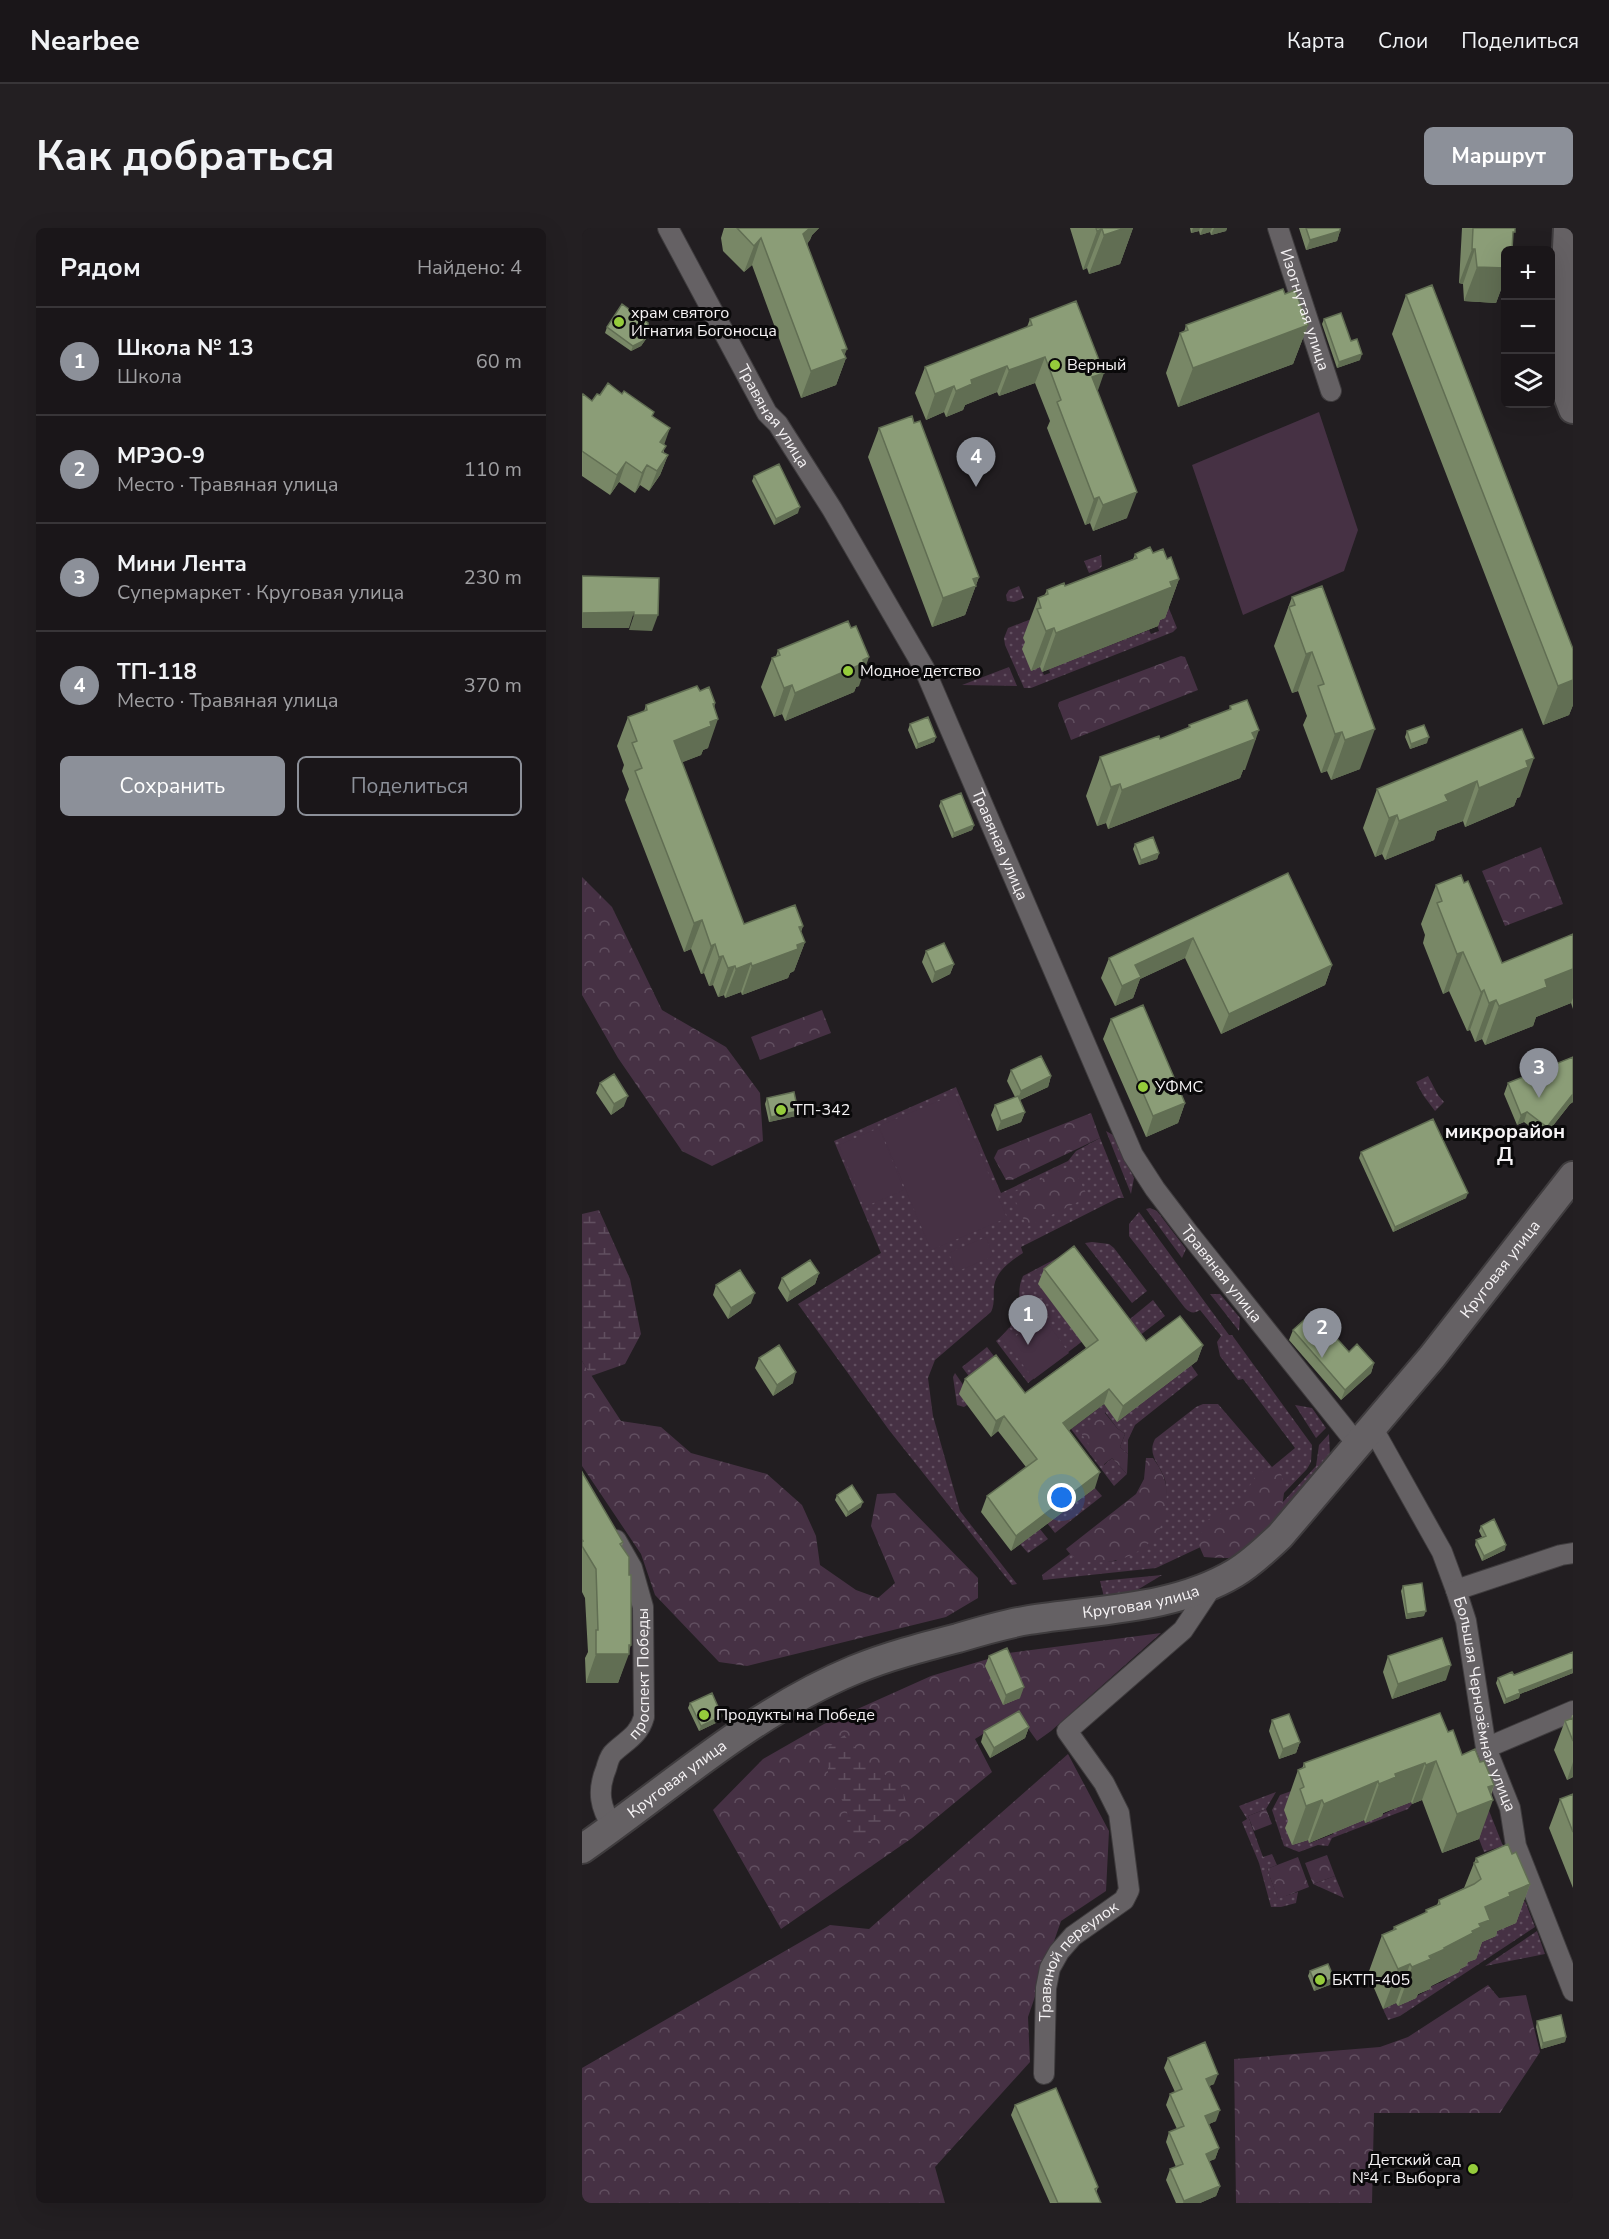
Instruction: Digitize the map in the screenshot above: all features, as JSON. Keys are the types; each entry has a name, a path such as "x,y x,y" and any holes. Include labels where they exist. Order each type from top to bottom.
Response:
{"street":[{"name":"Травяная улица","path":"668,228 767,413 778,424 832,509 924,668 1133,1155 1180,1223 1364,1435"},
{"name":"Изогнутая улица","path":"1278,228 1331,391"},
{"path":"1568,228 1562,380 1573,409"},
{"name":"Круговая улица","path":"582,1849 753,1724 801,1695 855,1670 914,1649 1003,1626 1165,1600 1213,1585 1255,1559 1280,1536 1432,1357 1573,1176"},
{"name":"Большая Чернозёмная улица","path":"1364,1435 1442,1552 1466,1622 1486,1748 1510,1808 1516,1846 1573,1991"},
{"name":"проспект Победы","path":"604,1521 632,1568 643,1607 644,1717 634,1737 611,1754 599,1785 604,1814 613,1827"},
{"path":"1456,1590 1573,1553"},
{"name":"Травяной переулок","path":"1044,2074 1046,1988 1050,1968 1059,1952 1073,1936 1124,1900 1129,1890 1119,1813 1104,1783 1066,1731 1183,1630 1213,1585"},
{"path":"1486,1748 1573,1711"}],"green space":[{"path":"1319,412 1358,530 1344,571 1243,615 1192,465"},
{"path":"1101,555 1102,566 1089,573 1084,561"},
{"path":"1149,573 1156,577 1177,628 1173,632 1031,688 1024,688 1005,645 1004,638 1008,628","holes":["1165,617 1156,621 1159,631 1151,634 1149,630 1049,669 1050,673 1044,675 1040,667 1031,670 1027,647"]},
{"path":"1019,586 1024,598 1014,602 1007,601 1006,595 1009,590"},
{"path":"1181,656 1185,657 1198,690 1071,740 1058,705 1059,702"},
{"path":"1009,667 1017,686 962,685"},
{"path":"1541,847 1563,904 1505,926 1482,871"},
{"path":"582,877 612,907 662,1010 726,1047 760,1093 763,1141 712,1166 682,1151 618,1058 582,995"},
{"path":"822,1010 831,1033 760,1060 751,1037"},
{"path":"1428,1076 1444,1102 1435,1111 1416,1082"},
{"path":"956,1087 1001,1193 1068,1161 1076,1151 1100,1138 1124,1198 1118,1198 1021,1247 1023,1253 1006,1265 997,1277 991,1312 935,1360 928,1378 933,1416 960,1511 1017,1584 1012,1585 889,1430 798,1304 881,1253 834,1141"},
{"path":"955,1094 1007,1218 931,1250 879,1126"},
{"path":"1091,1113 1100,1138 1012,1180 1006,1180 994,1158 998,1150"},
{"path":"879,1128 904,1190 864,1207 839,1145"},
{"path":"1106,1131 1113,1135 1134,1178 1131,1194"},
{"path":"1072,1165 1088,1197 1027,1227 1012,1193"},
{"path":"1146,1209 1157,1211 1186,1249 1182,1258"},
{"path":"599,1210 630,1279 641,1334 625,1364 591,1376 582,1361 582,1214"},
{"path":"1139,1212 1312,1445 1311,1462 1284,1493 1255,1514 1205,1545 1156,1568 1043,1580 1042,1575 1070,1554 1093,1562 1116,1561 1166,1502 1165,1480 1152,1449 1155,1439 1196,1407 1203,1404 1218,1404 1272,1467 1295,1448 1243,1379 1238,1380 1220,1356 1217,1342 1221,1336 1200,1310 1192,1312 1185,1308 1129,1236 1129,1224"},
{"path":"986,1237 993,1256 956,1272 949,1253"},
{"path":"1085,1243 1109,1244 1114,1248 1147,1291 1132,1303"},
{"path":"1076,1248 1123,1310 1028,1383 996,1341 1010,1327 1017,1315 1023,1276"},
{"path":"1210,1294 1220,1294 1240,1318 1239,1331"},
{"path":"1153,1300 1165,1316 1130,1343 1119,1328"},
{"path":"1042,1315 1069,1353 1034,1379 1001,1337 1009,1328 1016,1336"},
{"path":"987,1347 1029,1402 974,1383 962,1367"},
{"path":"582,1361 621,1421 661,1427 691,1453 767,1474 802,1505 816,1536 820,1565 856,1590 878,1598 895,1583 871,1526 877,1494 895,1493 978,1578 978,1598 946,1617 747,1666 719,1662 655,1595 641,1554 582,1466"},
{"path":"1191,1365 1198,1375 1135,1425 1128,1440 1128,1454 1120,1447 1125,1434 1117,1428 1105,1412 1104,1465 1112,1458 1127,1474 1114,1486 1071,1429 1104,1404 1118,1421"},
{"path":"955,1373 966,1389 967,1405 964,1407 957,1405 953,1377"},
{"path":"1295,1405 1312,1408 1326,1428 1316,1438"},
{"path":"1104,1412 1125,1434 1120,1447 1128,1454 1127,1474 1112,1458 1103,1465 1081,1433 1082,1429"},
{"path":"1329,1434 1330,1457 1281,1515 1229,1558 1204,1557 1258,1523 1282,1503 1316,1466 1319,1445"},
{"path":"1146,1458 1153,1458 1158,1465 1167,1490 1162,1522 1155,1537 1139,1551 1120,1559 1090,1562 1074,1557 1066,1549 1136,1494 1144,1479"},
{"path":"1272,1467 1281,1472 1284,1493 1281,1515 1240,1553 1229,1558 1204,1557 1198,1543 1205,1521 1238,1505 1257,1474"},
{"path":"1095,1488 1102,1496 1055,1533 1047,1523"},
{"path":"1040,1529 1048,1539 1028,1553 1020,1544"},
{"path":"1162,1575 1129,1595 1104,1597 1100,1581"},
{"path":"1161,1633 1037,1741 1017,1713 975,1739 992,1772 912,1838 781,1929 713,1810 763,1759 824,1724 931,1676 1008,1653"},
{"path":"844,1735 870,1764 901,1786 908,1808 868,1829 872,1849 848,1838 847,1809 828,1775 828,1748"},
{"path":"1068,1754 1109,1831 1106,1891 1061,1921 1028,2017 1030,2062 935,2167 945,2203 582,2203 582,2068 830,1925 869,1929"},
{"path":"1303,1787 1310,1843 1363,1819 1365,1823 1411,1801 1412,1804 1408,1809 1332,1838 1328,1846 1318,1845 1299,1852 1284,1846 1272,1810 1280,1795"},
{"path":"1276,1792 1266,1809 1248,1816 1263,1857 1272,1854 1277,1865 1267,1869 1278,1898 1298,1892 1296,1903 1271,1907 1259,1863 1242,1822 1247,1819 1239,1806"},
{"path":"1488,1808 1503,1846 1484,1852 1474,1826"},
{"path":"1266,1809 1272,1824 1254,1831 1248,1816"},
{"path":"1327,1855 1335,1876 1313,1884 1305,1863"},
{"path":"1298,1857 1309,1887 1278,1899 1267,1869"},
{"path":"1335,1876 1344,1898 1313,1884"},
{"path":"1525,1901 1535,1927 1400,2016 1388,2020 1383,2009 1396,2003 1398,2006 1444,1981 1458,1970 1470,1947 1494,1932 1509,1908"},
{"path":"1537,1931 1545,1954 1485,1966"},
{"path":"1488,1985 1499,1998 1526,1995 1540,2052 1500,2113 1374,2113 1372,2203 1236,2203 1234,2059 1380,2047 1408,2037"}],"building":[{"path":"737,228 810,228 803,234 847,349 842,350 846,358 811,371 761,238 754,246"},
{"path":"1096,228 1125,228 1104,235 1102,229 1097,231"},
{"path":"1306,228 1340,228 1340,231 1310,240"},
{"path":"1473,228 1515,228 1512,246 1501,246 1501,268 1477,267 1475,249 1472,249"},
{"path":"1432,285 1573,649 1573,680 1558,686 1406,295"},
{"path":"1283,289 1285,294 1295,290 1308,325 1193,368 1180,333 1188,330 1186,325"},
{"path":"1076,301 1104,373 1092,377 1137,492 1103,505 1099,497 1094,499 1057,402 1061,400 1045,357 1009,370 1007,366 971,380 972,384 956,391 954,386 935,394 925,367 1032,325 1030,319"},
{"name":"храм святого Игнатия Богоносца","path":"622,304 648,323 648,334 643,341 633,346 607,327"},
{"path":"1341,313 1351,341 1357,339 1362,354 1339,362 1324,319"},
{"path":"608,383 622,394 624,391 654,412 652,416 670,428 660,442 666,446 662,452 668,455 657,471 647,465 642,473 626,462 617,475 582,451 582,396 583,394 592,401 597,394 600,395"},
{"path":"912,416 914,423 920,421 979,577 973,579 976,586 943,598 879,428"},
{"path":"779,464 800,507 776,519 754,476"},
{"path":"1150,547 1153,553 1163,549 1167,559 1171,557 1179,579 1170,582 1172,587 1056,633 1054,628 1046,631 1037,609 1041,608 1038,598 1048,594 1047,590 1064,583 1065,586 1137,558 1135,554"},
{"path":"582,576 659,578 658,615 634,615 634,612 582,613"},
{"path":"1322,586 1375,729 1345,740 1342,732 1335,734 1318,686 1324,684 1312,652 1306,654 1289,607 1295,605 1292,597"},
{"path":"848,621 851,628 856,626 869,657 863,660 864,663 795,693 792,685 784,688 772,658 780,655 778,650"},
{"path":"697,686 700,691 709,687 718,719 710,722 711,726 674,741 744,924 795,905 803,926 799,927 805,942 797,945 798,949 752,966 751,963 736,969 735,966 728,968 723,956 719,957 715,944 711,946 702,920 694,923 635,771 642,768 632,743 637,741 628,717 647,710 646,705"},
{"path":"1247,700 1259,730 1252,733 1255,739 1122,790 1120,784 1111,787 1100,757 1159,736 1160,739"},
{"path":"928,717 936,737 918,744 910,724"},
{"path":"1424,725 1429,737 1411,744 1407,731"},
{"path":"1522,729 1534,758 1526,761 1528,767 1479,788 1477,781 1445,795 1448,801 1399,821 1397,815 1389,818 1377,789"},
{"path":"961,793 974,825 954,833 941,801"},
{"path":"1153,837 1159,853 1141,860 1135,844"},
{"path":"1288,873 1332,965 1229,1014 1193,938 1135,965 1141,977 1122,986 1109,958"},
{"path":"1461,875 1464,883 1468,881 1502,963 1573,934 1573,969 1545,980 1547,987 1499,1006 1496,1000 1489,1003 1484,990 1481,992 1463,952 1457,954 1437,903 1442,901 1436,885"},
{"path":"944,943 954,964 935,972 926,951"},
{"path":"1143,1005 1185,1103 1153,1116 1111,1019"},
{"path":"1041,1056 1051,1076 1021,1091 1011,1070"},
{"path":"1573,1057 1573,1094 1547,1127 1527,1112 1521,1115 1508,1083"},
{"path":"614,1074 628,1096 614,1104 600,1083"},
{"name":"ТП-342","path":"794,1092 798,1111 771,1117 767,1098"},
{"path":"1018,1096 1025,1112 1001,1121 995,1105"},
{"path":"1433,1119 1468,1193 1395,1227 1361,1152"},
{"path":"1074,1246 1146,1341 1180,1316 1203,1345 1123,1406 1109,1389 1063,1423 1100,1472 1016,1536 987,1496 1037,1459 1004,1416 996,1421 965,1379 996,1355 1025,1393 1098,1340 1044,1269"},
{"path":"810,1260 819,1273 790,1292 782,1278"},
{"path":"740,1270 755,1293 731,1308 716,1285"},
{"path":"1313,1312 1349,1352 1357,1344 1374,1363 1345,1390 1293,1330"},
{"path":"779,1345 796,1372 777,1385 759,1358"},
{"path":"582,1472 623,1542 620,1544 629,1557 631,1645 629,1645 629,1654 596,1654 596,1630 598,1630 596,1569 582,1546"},
{"path":"852,1485 863,1502 848,1512 837,1495"},
{"path":"1494,1519 1506,1545 1484,1556 1476,1540 1486,1536 1481,1526"},
{"path":"1422,1583 1426,1611 1407,1614 1403,1586"},
{"path":"1442,1638 1451,1665 1398,1684 1388,1656"},
{"path":"1007,1648 1024,1687 1006,1695 989,1656"},
{"path":"1573,1652 1573,1669 1519,1690 1520,1693 1506,1699 1498,1678 1512,1672 1514,1675"},
{"name":"Продукты на Победе","path":"712,1693 722,1716 701,1726 690,1703"},
{"path":"1019,1711 1029,1727 994,1748 984,1731"},
{"path":"1440,1713 1448,1732 1453,1730 1462,1755 1475,1749 1480,1762 1484,1761 1494,1785 1488,1787 1493,1800 1457,1814 1436,1761 1395,1774 1396,1777 1379,1784 1378,1781 1324,1804 1322,1800 1306,1806 1300,1789 1304,1787 1298,1770 1305,1767 1304,1763"},
{"path":"1289,1714 1300,1742 1283,1749 1272,1720"},
{"path":"1573,1718 1573,1741 1565,1721"},
{"path":"1573,1794 1573,1832 1560,1799"},
{"path":"1508,1844 1512,1854 1516,1852 1530,1884 1485,1907 1490,1920 1479,1924 1481,1927 1472,1931 1473,1933 1429,1956 1431,1959 1412,1967 1410,1964 1398,1969 1382,1935 1427,1912 1426,1910 1440,1904 1439,1900 1481,1879 1474,1863 1478,1862 1476,1858"},
{"path":"1328,1964 1334,1978 1316,1986 1310,1971"},
{"path":"1561,2015 1566,2037 1543,2043 1537,2021"},
{"path":"1205,2042 1218,2074 1206,2079 1220,2110 1205,2116 1219,2148 1206,2154 1220,2186 1184,2201 1170,2169 1183,2164 1169,2132 1184,2126 1170,2094 1182,2089 1168,2058"},
{"path":"1056,2088 1098,2187 1095,2189 1101,2203 1058,2203 1015,2105"}],"place":[{"name":"храм святого Игнатия Богоносца","path":"619,322"},
{"name":"Верный","path":"1055,365"},
{"name":"ТП-118","path":"976,487"},
{"name":"Модное детство","path":"848,671"},
{"name":"УФМС","path":"1143,1087"},
{"name":"Мини Лента","path":"1539,1098"},
{"name":"ТП-342","path":"781,1110"},
{"name":"Школа № 13","path":"1028,1345"},
{"name":"МРЭО-9","path":"1322,1358"},
{"name":"Продукты на Победе","path":"704,1715"},
{"name":"БКТП-405","path":"1320,1980"},
{"name":"Детский сад №4 г. Выборга","path":"1473,2169"}],"district":[{"name":"микрорайон Д","path":"1505,1142"}]}
